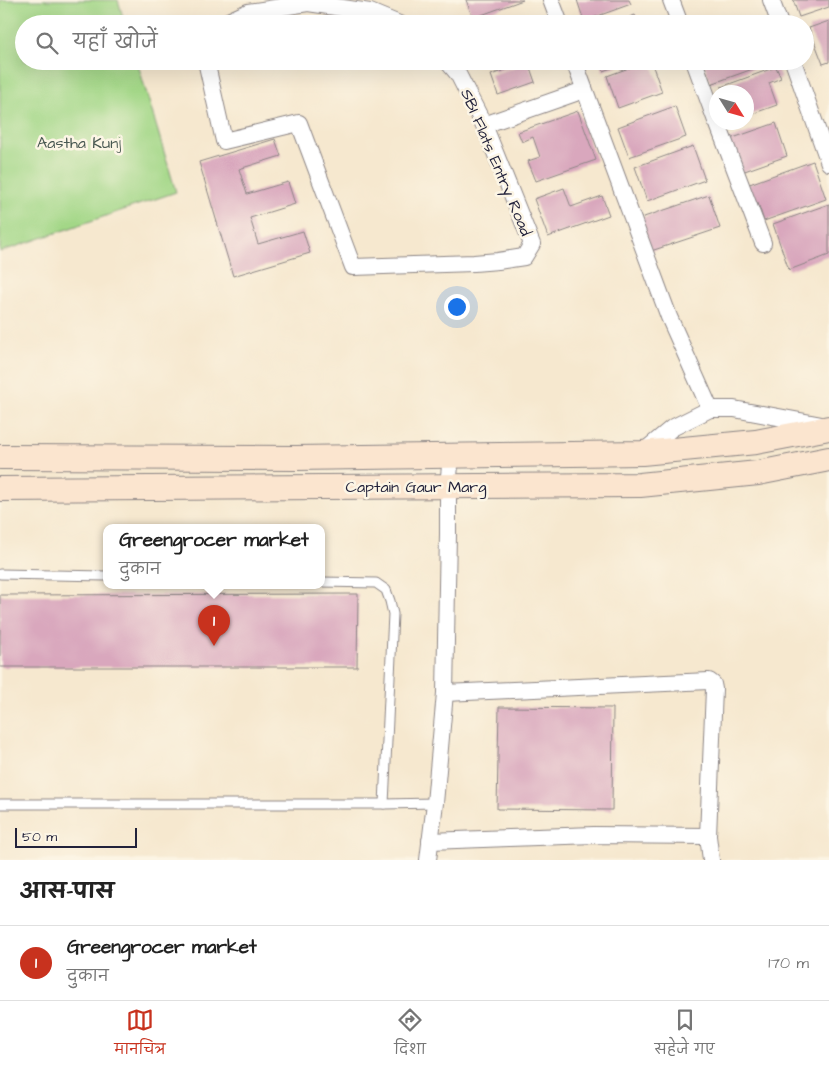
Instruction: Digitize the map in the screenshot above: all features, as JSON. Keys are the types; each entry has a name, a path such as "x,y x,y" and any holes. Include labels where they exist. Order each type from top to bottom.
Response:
{"main road":[{"name":"Captain Gaur Marg","path":"0,457 296,458 642,454 756,442 829,427"},
{"name":"Captain Gaur Marg","path":"0,489 640,485 758,473 829,459"}],"street":[{"path":"551,0 557,15"},
{"path":"671,0 677,15"},
{"path":"771,0 777,15"},
{"path":"242,15 248,12 308,3 370,12 377,15"},
{"name":"SBI Flats Entry Road","path":"208,70 224,142 300,123 353,267 474,263 524,257 532,244 484,125 455,70"},
{"path":"577,70 669,317 710,410"},
{"path":"697,70 709,101"},
{"path":"796,70 829,163"},
{"path":"484,125 584,90"},
{"path":"720,130 763,243"},
{"path":"642,454 672,428 710,410 734,409 829,427"},
{"path":"428,860 445,693 450,456"},
{"path":"445,693 709,682 713,684 708,836 711,860"},
{"path":"430,841 594,836 708,836"}],"lane":[{"path":"0,574 103,576"},
{"path":"325,582 376,583 386,590 390,601 393,614 384,804"},
{"path":"0,804 435,803"}],"green space":[{"name":"Aastha Kunj","path":"0,0 118,0 122,15 15,15 15,70 140,70 176,192 0,252"}],"building":[{"path":"466,0 523,0 481,15 472,15"},
{"path":"577,0 629,0 631,4 601,15 582,15"},
{"path":"793,0 829,0 829,7 805,15 798,15"},
{"path":"829,21 829,62 823,64 814,41 814,26"},
{"path":"505,70 531,70 535,82 498,95 491,75"},
{"path":"623,70 654,70 662,92 618,108 607,76"},
{"path":"706,70 750,70 711,84"},
{"path":"768,70 777,70 781,78 769,83 777,105 754,113 754,85 726,85"},
{"path":"675,106 686,137 629,157 618,127"},
{"path":"578,111 596,160 536,181 528,161 540,157 533,137 522,142 518,132"},
{"path":"776,123 787,156 739,173 727,140"},
{"path":"275,139 281,156 239,169 247,194 288,182 295,204 250,218 258,244 303,231 310,253 233,276 199,162"},
{"path":"693,146 705,180 647,201 635,167"},
{"path":"813,161 826,199 764,221 758,203 751,205 744,186"},
{"path":"564,188 571,207 602,196 609,215 548,237 534,199"},
{"path":"709,195 720,228 651,251 641,218"},
{"path":"829,204 829,255 789,270 773,224"},
{"path":"358,594 357,667 0,667 0,595"},
{"path":"499,707 613,708 612,810 497,809"}],"place":[{"name":"Greengrocer market","path":"214,646"}]}
